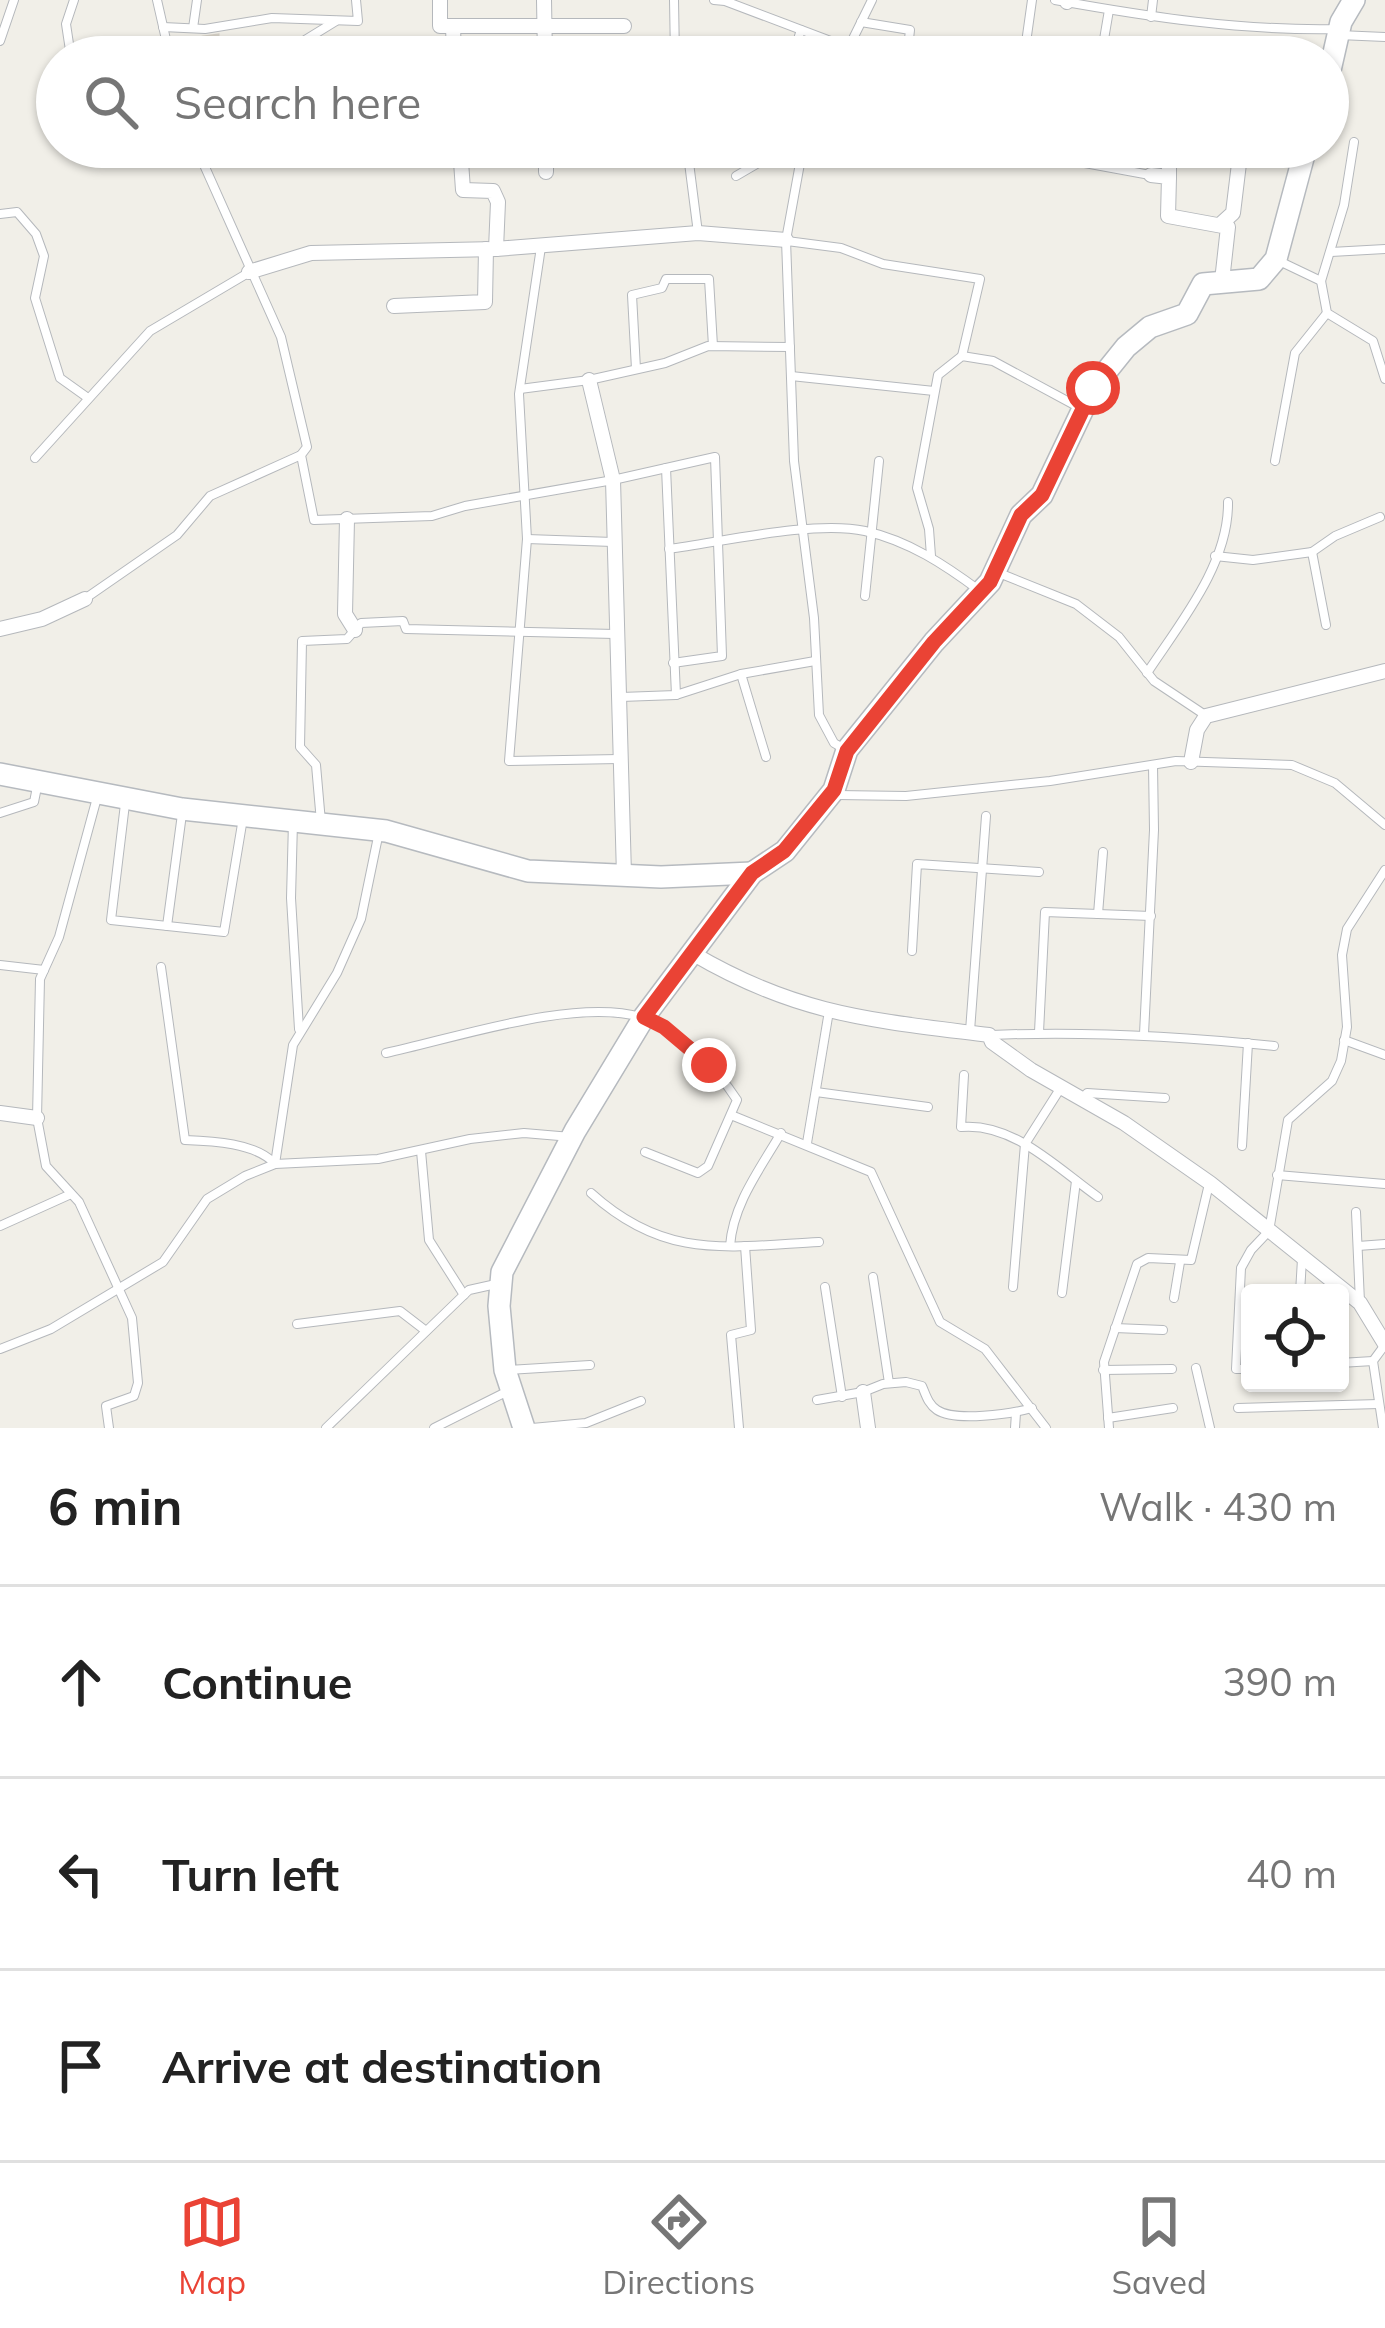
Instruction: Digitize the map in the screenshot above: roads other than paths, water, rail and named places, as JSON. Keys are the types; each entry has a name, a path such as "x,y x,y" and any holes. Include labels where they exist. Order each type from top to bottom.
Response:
{"street":[{"path":"440,0 440,26 624,26"},
{"path":"544,0 544,36"},
{"path":"1338,36 1354,0"},
{"path":"453,26 453,36"},
{"path":"394,306 485,302 498,202 493,190 463,190 461,168"},
{"path":"1168,168 1168,216 1222,223 1228,230 1222,281"},
{"path":"1222,223 1233,213 1238,168"},
{"path":"528,1428 508,1380 502,1272 572,1137 644,1017 752,873 784,851 830,795 847,751 995,571 1021,515 1042,495 1093,388 1126,347 1150,327 1187,314 1203,284 1259,279 1276,259 1300,168"},
{"path":"1151,175 1168,177"},
{"path":"249,272 310,254 491,249 698,233 786,241"},
{"path":"589,380 613,480 624,875"},
{"path":"347,519 345,614 355,630"},
{"path":"0,629 42,619 85,599"},
{"path":"1191,761 1196,730 1206,716 1385,671"},
{"path":"0,774 182,809 380,830 527,871 752,873"},
{"path":"692,953 744,984 829,1011 989,1035 1030,1070 1210,1183 1360,1303 1385,1344"},
{"path":"0,1113 37,1118"},
{"path":"862,1392 868,1428"}],"lane":[{"path":"68,36 66,24 74,0"},
{"path":"157,0 165,36"},
{"path":"193,28 196,0"},
{"path":"163,27 272,18 358,21 356,0"},
{"path":"674,0 675,36"},
{"path":"714,0 813,36"},
{"path":"854,36 872,0"},
{"path":"1027,36 1032,0"},
{"path":"1151,17 1153,0"},
{"path":"1063,1 1264,31 1385,37"},
{"path":"0,41 8,6"},
{"path":"1105,36 1109,10"},
{"path":"312,36 338,20"},
{"path":"861,22 910,30 909,36"},
{"path":"799,36 801,30"},
{"path":"1354,142 1344,205 1321,281 1327,313 1385,345"},
{"path":"85,599 177,535 210,496 301,455 307,447 280,337 205,168"},
{"path":"690,168 698,233"},
{"path":"736,176 750,168"},
{"path":"799,168 786,241 794,461 819,715 835,743 847,751"},
{"path":"1113,168 1151,175"},
{"path":"0,214 16,212 36,234 44,256 35,298 51,352 60,377 88,398"},
{"path":"786,241 980,278 962,356 938,375 934,391 917,488 931,556"},
{"path":"541,246 520,388 527,539 509,761 621,759"},
{"path":"1331,252 1385,249"},
{"path":"1276,259 1321,281"},
{"path":"35,458 150,331 249,272"},
{"path":"636,369 632,295 662,288 666,278 709,279 713,346"},
{"path":"1275,461 1295,353 1327,313"},
{"path":"1373,341 1385,379"},
{"path":"520,388 589,380 713,346 790,346"},
{"path":"962,356 993,361 1083,410"},
{"path":"791,376 934,391"},
{"path":"301,455 314,520 432,516 715,457 722,656 673,663"},
{"path":"865,596 879,461"},
{"path":"666,468 676,694"},
{"path":"1147,673 1189,608 1215,556 1228,523 1228,502"},
{"path":"1215,556 1253,560 1312,552 1335,536 1380,517"},
{"path":"669,549 803,531 872,533 931,556 980,591"},
{"path":"527,539 615,542"},
{"path":"1312,552 1326,625"},
{"path":"995,571 1076,604 1119,637 1147,673 1206,716"},
{"path":"322,823 316,765 300,747 302,641 347,640 362,623 404,621 406,628 618,634"},
{"path":"619,697 676,694 741,674 815,661"},
{"path":"741,674 766,757"},
{"path":"830,795 906,796 1191,761 1292,765 1336,783 1385,824"},
{"path":"1144,1034 1153,765"},
{"path":"0,813 34,802 38,781"},
{"path":"98,792 59,938 40,979 37,1118 46,1166 79,1202 132,1318 138,1383 134,1396 106,1406 109,1428"},
{"path":"125,798 111,920 224,932 243,817"},
{"path":"167,926 182,809"},
{"path":"969,1032 986,816"},
{"path":"293,821 291,898 300,1033"},
{"path":"275,1164 292,1045 337,974 361,919 380,830"},
{"path":"1098,914 1103,852"},
{"path":"912,951 917,864 1039,872"},
{"path":"1241,1370 1236,1370 1241,1268 1269,1231 1288,1120 1332,1082 1344,1040 1342,955 1347,929 1385,870"},
{"path":"1039,1033 1045,912 1151,916"},
{"path":"0,965 44,970"},
{"path":"161,967 185,1140 229,1142 239,1149 265,1153 275,1164"},
{"path":"386,1053 562,1015 608,1010 644,1017 664,1027 727,1083 737,1100 708,1166 698,1174 646,1152"},
{"path":"807,1143 829,1011"},
{"path":"989,1035 1144,1034 1274,1046"},
{"path":"1344,1040 1385,1055"},
{"path":"1242,1146 1248,1043"},
{"path":"964,1075 961,1126 986,1125 1025,1144 1098,1197"},
{"path":"1013,1287 1025,1144 1061,1087"},
{"path":"816,1092 928,1107"},
{"path":"1082,1100 1087,1094 1165,1098"},
{"path":"731,1115 872,1172 940,1322 986,1348 1046,1428"},
{"path":"0,1349 51,1329 163,1262 207,1199 275,1164 379,1159 470,1139 524,1133 572,1137"},
{"path":"730,1246 740,1206 781,1133"},
{"path":"421,1151 429,1240 464,1295"},
{"path":"1277,1175 1385,1184"},
{"path":"1062,1293 1076,1181"},
{"path":"1173,1408 1108,1423 1103,1370 1137,1264 1148,1258 1191,1260 1210,1183"},
{"path":"591,1193 618,1218 652,1236 694,1246 819,1242"},
{"path":"0,1226 71,1194"},
{"path":"1357,1212 1360,1303"},
{"path":"1358,1246 1385,1244"},
{"path":"739,1428 731,1335 752,1330 745,1246"},
{"path":"1301,1284 1302,1258"},
{"path":"1174,1298 1180,1262"},
{"path":"873,1276 889,1383"},
{"path":"326,1428 469,1290 501,1283"},
{"path":"825,1287 842,1397"},
{"path":"297,1324 400,1311 426,1330"},
{"path":"1114,1328 1163,1330"},
{"path":"1383,1428 1373,1360 1385,1344"},
{"path":"1349,1362 1373,1360"},
{"path":"434,1428 508,1380 590,1365"},
{"path":"1196,1368 1210,1428"},
{"path":"1103,1370 1172,1369"},
{"path":"817,1400 906,1382 922,1386 931,1406 943,1414 1016,1413 1032,1408"},
{"path":"528,1428 586,1423 641,1401"},
{"path":"1238,1408 1379,1404"},
{"path":"1016,1413 1016,1428"}]}
